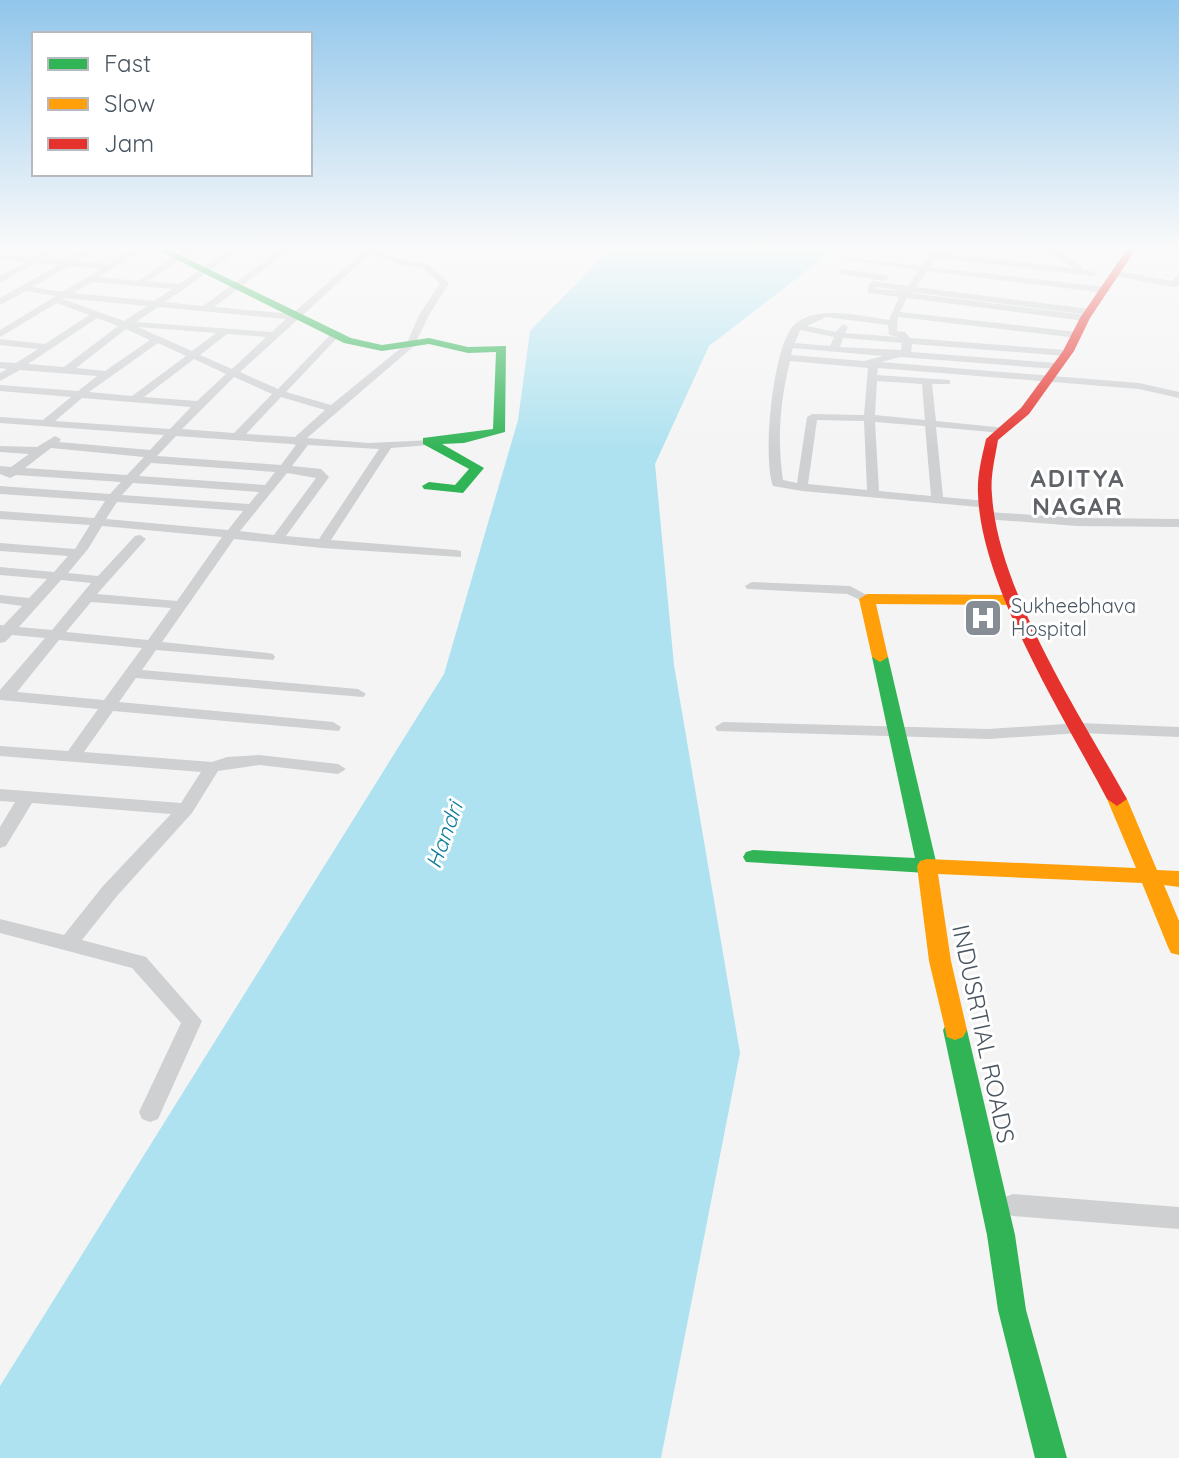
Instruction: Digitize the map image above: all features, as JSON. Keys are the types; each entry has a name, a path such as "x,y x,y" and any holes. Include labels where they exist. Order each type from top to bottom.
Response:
{"street":[{"path":"0,334 33,314"},
{"path":"66,371 142,314"},
{"path":"128,412 191,355 248,314"},
{"path":"269,314 294,317"},
{"path":"0,388 77,397 128,412 175,433 300,443 387,445 499,432 499,394 505,375 502,348 468,350 429,341 382,348 348,341 288,314"},
{"path":"3,633 78,553 114,497 130,479 201,405 297,314"},
{"path":"73,755 300,443 333,409 411,344 425,314"},
{"path":"825,314 848,317"},
{"path":"825,314 797,327 789,345 772,415 777,483 937,500 1077,522 1179,523"},
{"path":"834,349 848,317 854,314"},
{"path":"873,494 869,418 872,372 868,363 906,352 907,340 902,334 892,333 901,314"},
{"path":"1090,314 1025,411 997,435 985,482 987,510 1005,579 1118,801 1179,947"},
{"path":"0,378 96,315 281,394 333,409"},
{"path":"0,324 14,326"},
{"path":"125,325 275,335"},
{"path":"797,327 839,335 907,340 1051,372"},
{"path":"236,438 335,335"},
{"path":"44,424 156,340"},
{"path":"0,342 46,347"},
{"path":"789,345 1051,372 1179,395"},
{"path":"786,358 927,381 981,383 1051,372"},
{"path":"0,365 107,374"},
{"path":"872,372 1051,372"},
{"path":"927,381 937,500"},
{"path":"0,420 72,426 128,412 201,405"},
{"path":"802,487 812,417 930,423 997,435"},
{"path":"0,483 7,471 72,426"},
{"path":"429,442 477,468 458,490 429,486"},
{"path":"322,544 387,445"},
{"path":"0,449 44,448 317,472 323,477 278,538"},
{"path":"7,471 268,489"},
{"path":"0,490 252,508"},
{"path":"0,515 100,520 322,544 456,554"},
{"path":"2,695 140,539"},
{"path":"0,547 78,553"},
{"path":"0,571 101,580"},
{"path":"752,586 850,590 867,599 1015,600"},
{"path":"86,597 180,605"},
{"path":"0,599 33,603"},
{"name":"INDUSRTIAL ROADS","path":"867,599 927,866 940,961 1001,1235 1012,1310 1051,1458"},
{"path":"3,633 55,635 268,657"},
{"path":"130,673 358,694"},
{"path":"2,695 333,727"},
{"path":"723,727 988,734 1080,728 1179,732"},
{"path":"0,751 212,767 228,761 249,759 338,769"},
{"path":"69,943 110,891 186,809 212,767"},
{"path":"0,795 186,809"},
{"path":"0,842 27,797"},
{"path":"753,857 1081,871 1179,879"},
{"path":"0,926 139,962 192,1021 150,1112"},
{"path":"1013,1205 1179,1218"}],"water":[{"name":"Handri","path":"547,314 751,314 709,346 655,464 674,665 740,1053 661,1458 0,1458 0,1386 444,674 518,420 530,331"}],"traffic: fast":[{"path":"293,314 348,341 382,348 429,341 468,350 502,348 499,432 464,439 427,441 477,468 458,490 429,486"},
{"path":"753,857 927,866 880,657"},
{"path":"955,1030 1001,1235 1012,1310 1051,1458"}],"traffic: slow":[{"path":"880,657 867,599 1015,600"},
{"path":"1117,799 1179,947"},
{"path":"955,1030 940,961 927,866 1081,871 1179,879"}],"traffic: jam":[{"path":"1088,314 1068,351 1025,411 992,439 986,472 986,506 1007,583 1022,620 1117,799"}],"place":[{"name":"Sukheebhava Hospital","path":"983,618"}],"district":[{"name":"ADITYA NAGAR","path":"1078,493"}]}
